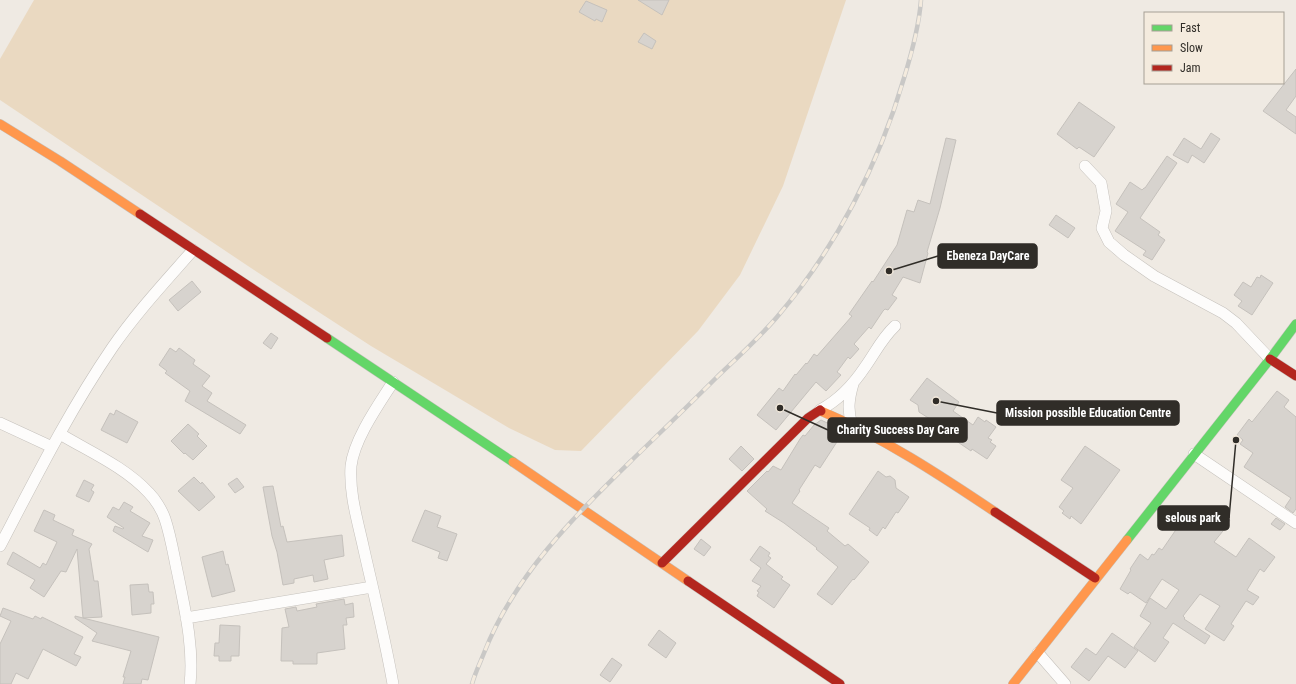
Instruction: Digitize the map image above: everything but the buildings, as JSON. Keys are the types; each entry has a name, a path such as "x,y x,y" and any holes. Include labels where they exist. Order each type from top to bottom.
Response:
{"street":[{"path":"0,124 33,143 193,250 238,278 840,684"},
{"path":"1086,166 1101,183 1106,211 1102,228 1109,242 1124,255 1154,276 1223,313 1236,323 1270,359 1296,376"},
{"path":"0,546 52,447 82,394 124,330 193,250"},
{"path":"1013,684 1296,324"},
{"path":"662,563 808,418 832,404 853,384 887,334 895,326"},
{"path":"393,382 372,414 358,440 351,465 352,496 393,684"},
{"path":"852,424 848,404 853,384"},
{"path":"820,410 852,424 952,483 1095,578"},
{"path":"0,423 52,447"},
{"path":"60,434 135,479 150,494 165,517 174,554 186,618 192,669 190,684"},
{"path":"1194,454 1296,523"},
{"path":"186,618 372,587"},
{"path":"1038,653 1065,684"}],"shaded area":[{"path":"34,0 846,0 783,186 740,275 698,331 581,451 555,450 509,428 371,346 251,268 0,100 0,59"}],"railway":[{"path":"472,684 497,624 512,597 548,548 590,502 763,332 777,317 818,263 837,234 853,204 882,142 910,59 917,30 921,0"}],"traffic: fast":[{"path":"1127,540 1296,324"},
{"path":"327,338 513,462"}],"traffic: slow":[{"path":"0,124 60,161 140,214"},
{"path":"821,411 844,421 888,445 932,471 995,512"},
{"path":"513,462 688,581"},
{"path":"1013,684 1127,540"}],"traffic: jam":[{"path":"140,214 327,338"},
{"path":"1270,359 1296,376"},
{"path":"662,563 808,418 820,410 821,411"},
{"path":"995,512 1095,578"},
{"path":"688,581 840,684"}],"place":[{"name":"Ebeneza DayCare","path":"889,271"},
{"name":"Mission possible Education Centre","path":"936,401"},
{"name":"Charity Success Day Care","path":"780,408"},
{"name":"selous park","path":"1236,440"}]}
